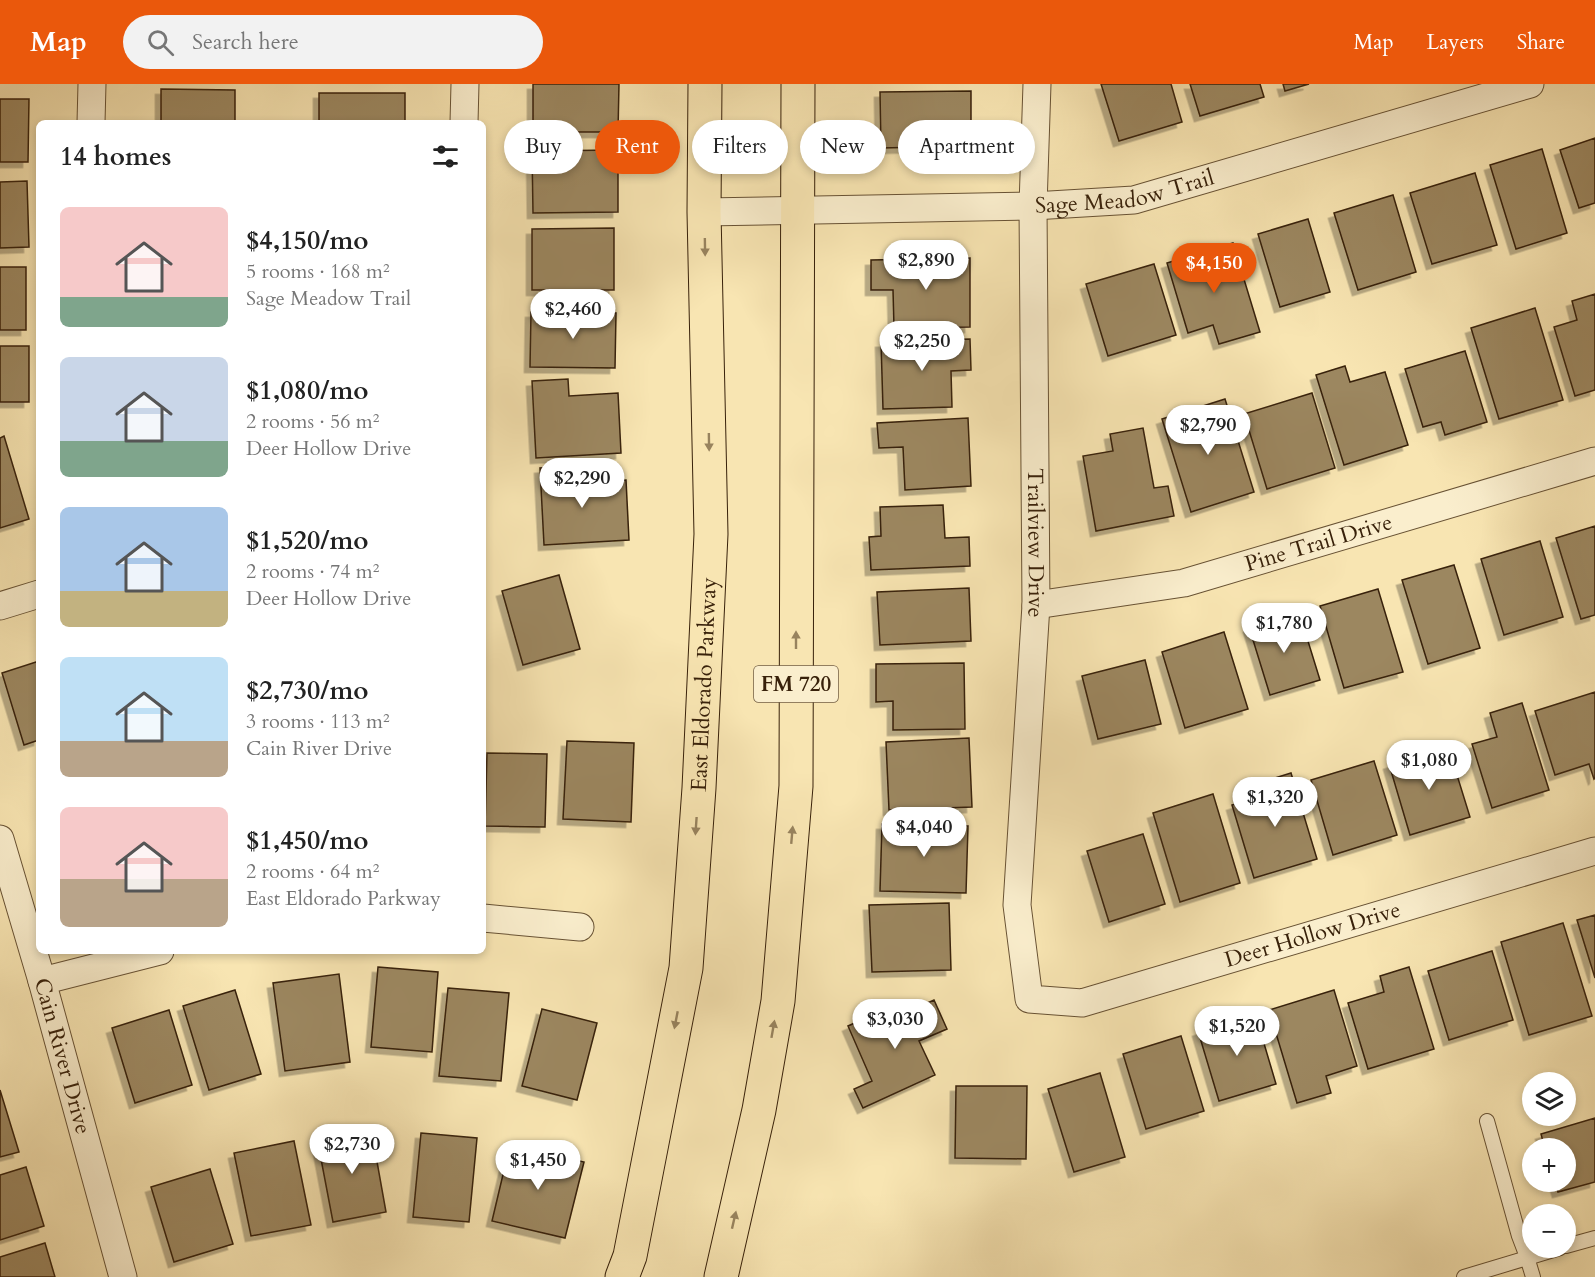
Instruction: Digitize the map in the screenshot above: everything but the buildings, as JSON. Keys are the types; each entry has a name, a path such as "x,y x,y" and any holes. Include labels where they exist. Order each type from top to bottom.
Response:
{"main road":[{"name":"East Eldorado Parkway","path":"622,1277 630,1256 684,980 699,788 711,534 704,212 705,84"},
{"name":"FM 720","path":"721,1277 759,1110 778,1001 796,786 798,84"}],"street":[{"path":"91,120 92,84"},
{"path":"464,120 465,84"},
{"name":"Trailview Drive","path":"1029,999 1017,905 1036,605 1033,206 1037,84"},
{"name":"Sage Meadow Trail","path":"704,212 1033,206 1134,200 1530,84"},
{"name":"Pine Trail Drive","path":"1036,605 1184,584 1595,461"},
{"path":"0,606 36,595"},
{"name":"Cain River Drive","path":"0,838 42,981 123,1277"},
{"name":"Deer Hollow Drive","path":"1029,999 1082,1003 1595,851"},
{"path":"486,918 580,927"},
{"path":"42,981 148,954"}],"lane":[{"path":"1487,1121 1522,1244"},
{"path":"1576,1243 1595,1238"},
{"path":"1464,1277 1524,1258"},
{"path":"1527,1258 1533,1277"}]}
